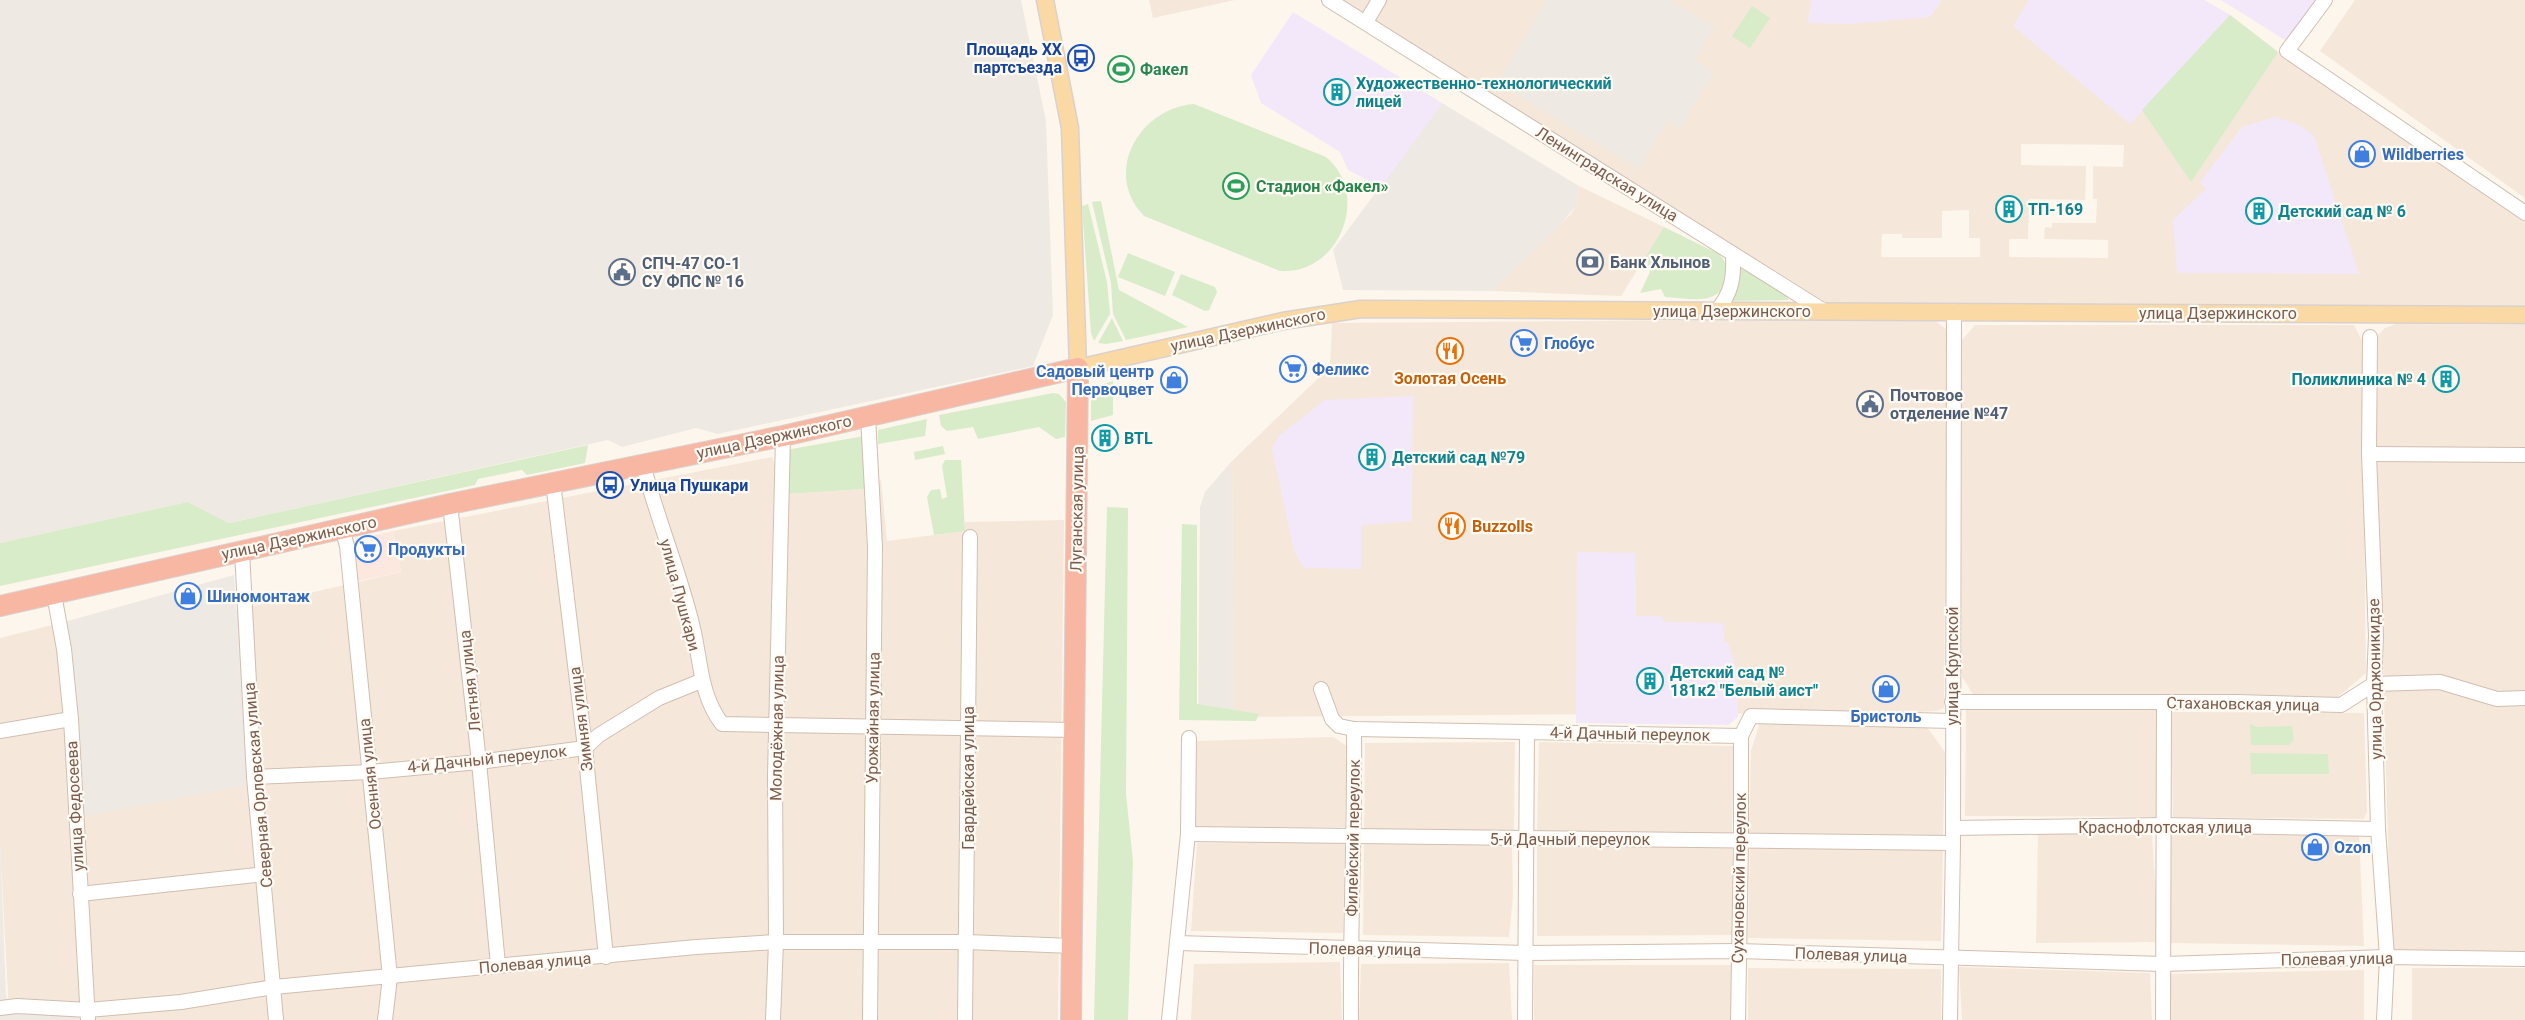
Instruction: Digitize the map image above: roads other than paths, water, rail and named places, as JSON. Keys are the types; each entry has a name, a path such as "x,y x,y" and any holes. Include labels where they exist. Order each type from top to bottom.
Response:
{"highway":[{"name":"улица Дзержинского","path":"0,606 450,504 783,436 1078,368"},
{"name":"Луганская улица","path":"1071,1020 1078,368"}],"main road":[{"name":"Луганская улица","path":"1045,0 1070,128 1078,368"},
{"name":"улица Дзержинского","path":"1078,368 1283,321 1361,309 2525,315"}],"street":[{"name":"Ленинградская улица","path":"1329,0 1824,311"},
{"path":"1366,22 1379,0"},
{"path":"2325,0 2287,51 2525,213"},
{"path":"1716,311 1730,291 1733,278 1733,254"},
{"name":"улица Крупской","path":"1950,1020 1953,843 1954,311"},
{"name":"улица Орджоникидзе","path":"2370,337 2369,454 2376,636 2374,684 2378,829 2387,957 2384,1020"},
{"name":"Урожайная улица","path":"868,416 875,547 870,1020"},
{"name":"Молодёжная улица","path":"773,1020 776,942 776,726 783,436"},
{"path":"2369,454 2525,455"},
{"name":"улица Пушкари","path":"643,464 693,628 701,681 715,715 722,724 776,726"},
{"name":"Зимняя улица","path":"553,482 585,748 606,957"},
{"name":"Летняя улица","path":"450,504 479,762 498,965"},
{"name":"Осенняя улица","path":"342,528 347,546 390,976 385,1020"},
{"name":"Гвардейская улица","path":"965,1020 970,537"},
{"name":"Северная Орловская улица","path":"242,551 254,777 265,874 276,1020"},
{"name":"улица Федосеева","path":"54,594 64,649 71,719 88,1015"},
{"name":"4-й Дачный переулок","path":"254,777 370,772 479,762 585,748 599,735 659,698 701,681"},
{"path":"2374,684 2440,682 2497,699 2525,698"},
{"name":"Стахановская улица","path":"1952,702 2341,705 2374,684"},
{"path":"1321,689 1332,719 1339,726 1354,729"},
{"path":"2163,1020 2164,702"},
{"path":"1741,736 1751,717 1952,721"},
{"path":"0,731 71,719"},
{"path":"776,726 1074,730"},
{"name":"4-й Дачный переулок","path":"1354,729 1741,736"},
{"name":"Филейский переулок","path":"1352,1020 1350,949 1354,836 1354,729"},
{"path":"1525,1020 1527,733"},
{"name":"Сухановский переулок","path":"1737,1020 1742,840 1741,736"},
{"path":"1169,1020 1188,834 1189,738"},
{"name":"Краснофлотская улица","path":"1953,828 2165,825 2378,829"},
{"name":"5-й Дачный переулок","path":"1188,834 1953,843"},
{"path":"80,894 265,874"},
{"name":"Полевая улица","path":"0,1008 17,1006 88,1015 274,987 696,947 776,942 967,942 1072,946"},
{"name":"Полевая улица","path":"1177,943 1527,953 1738,951 2163,964 2387,957 2525,959"}],"place":[{"name":"Площадь ХХ партсъезда","path":"1081,58"},
{"name":"Факел","path":"1121,69"},
{"name":"Художественно-технологический лицей","path":"1337,92"},
{"name":"Wildberries","path":"2362,154"},
{"name":"Стадион «Факел»","path":"1236,186"},
{"name":"ТП-169","path":"2009,209"},
{"name":"Детский сад № 6","path":"2259,211"},
{"name":"Банк Хлынов","path":"1590,262"},
{"name":"СПЧ-47 СО-1 СУ ФПС № 16","path":"622,272"},
{"name":"Глобус","path":"1524,343"},
{"name":"Золотая Осень","path":"1450,351"},
{"name":"Феликс","path":"1293,369"},
{"name":"Поликлиника № 4","path":"2446,379"},
{"name":"Садовый центр Первоцвет","path":"1174,380"},
{"name":"Почтовое отделение №47","path":"1870,404"},
{"name":"BTL","path":"1105,438"},
{"name":"Детский сад №79","path":"1372,457"},
{"name":"Улица Пушкари","path":"610,485"},
{"name":"Buzzolls","path":"1452,526"},
{"name":"Продукты","path":"368,549"},
{"name":"Шиномонтаж","path":"188,596"},
{"name":"Детский сад № 181к2 \"Белый аист\"","path":"1650,681"},
{"name":"Бристоль","path":"1886,689"},
{"name":"Ozon","path":"2315,847"}]}
